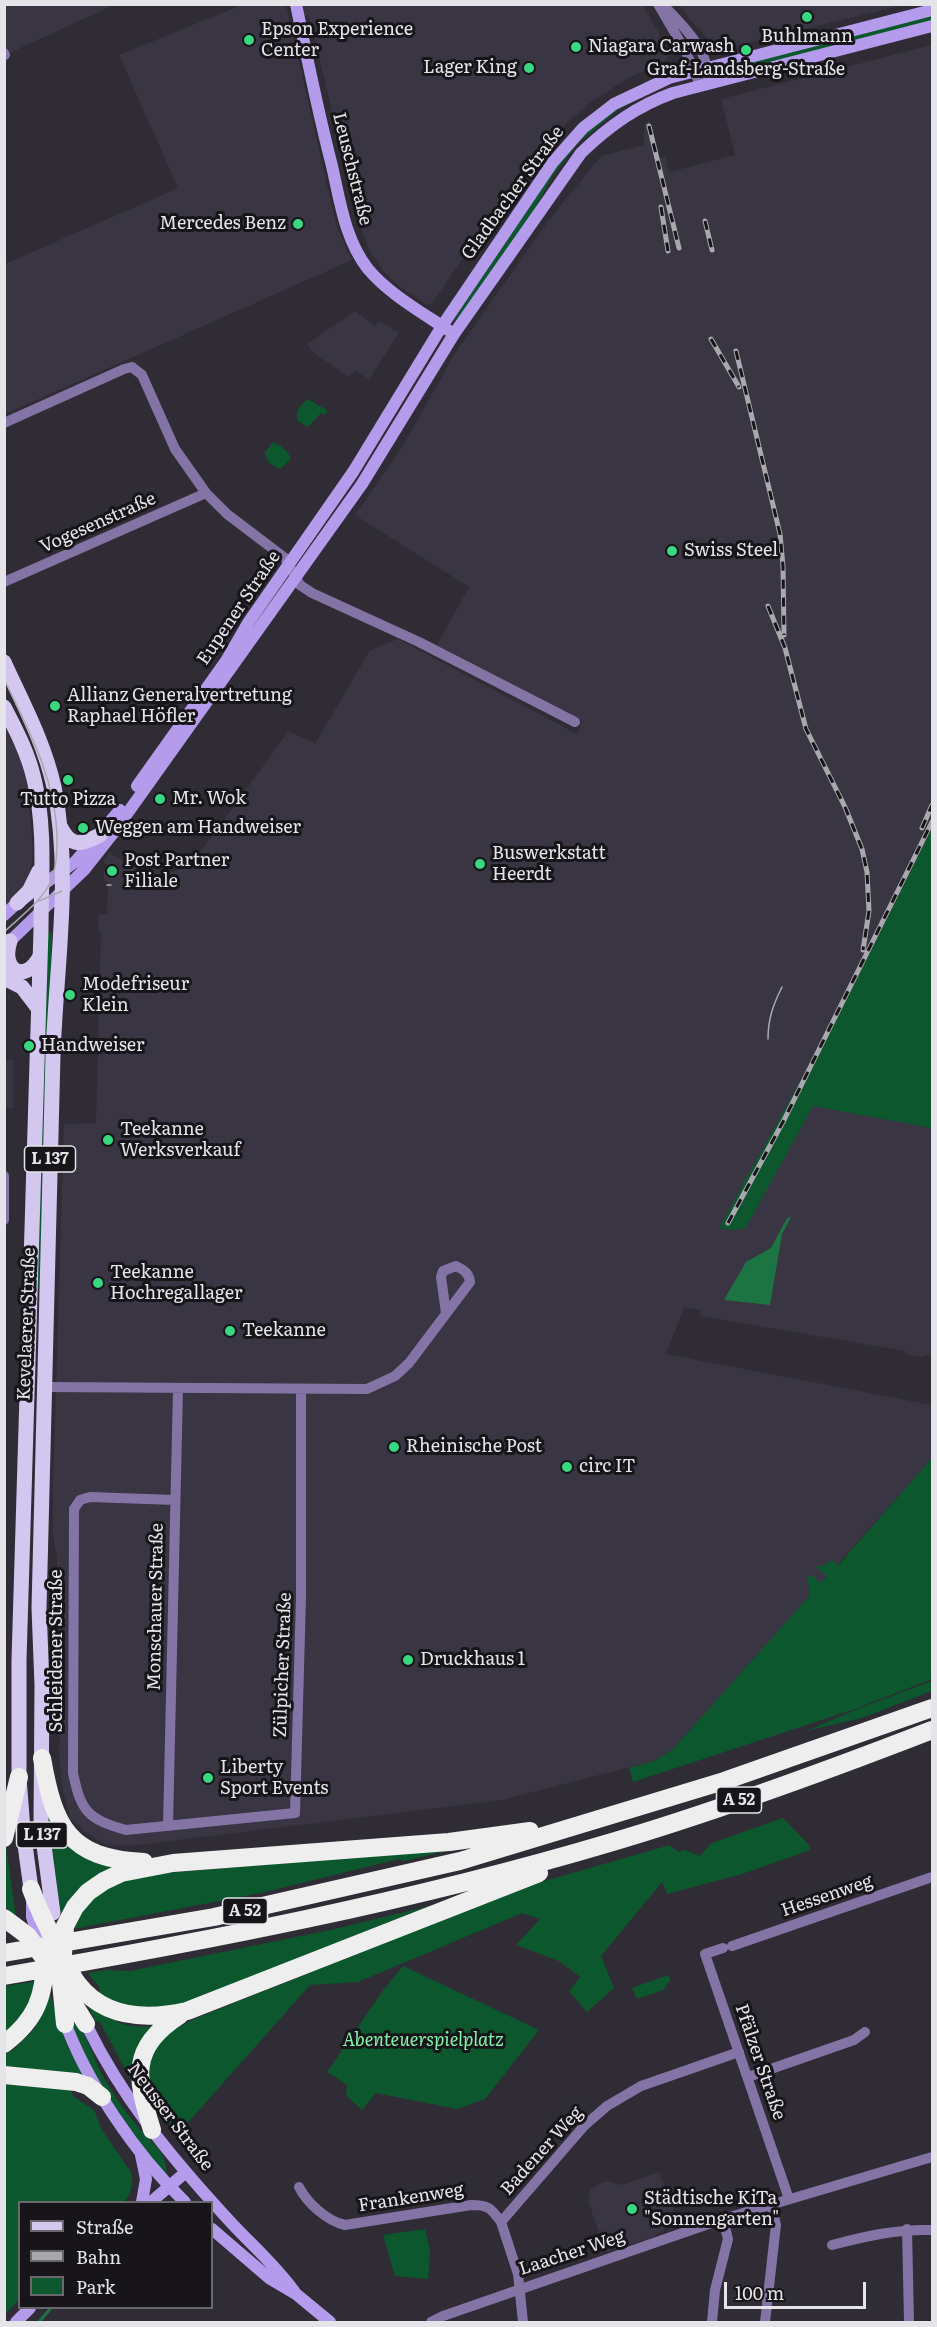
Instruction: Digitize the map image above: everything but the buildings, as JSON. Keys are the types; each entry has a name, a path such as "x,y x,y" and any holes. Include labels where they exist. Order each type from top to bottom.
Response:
{"highway":[{"name":"A 52","path":"4,1953 103,1938 214,1917 460,1861 724,1781 933,1708"},
{"name":"A 52","path":"4,1976 326,1916 412,1896 610,1843 810,1777 933,1730"},
{"path":"42,1758 55,1813 69,1836 82,1847 98,1856 121,1861 173,1863"},
{"path":"4,1838 20,1777"},
{"path":"4,2044 26,2023 35,2009 65,1926 75,1907 88,1892 121,1873 173,1863 449,1842 509,1835 606,1818"},
{"path":"4,1918 53,1957 97,2002 129,2016 147,2018 187,2011 394,1931 610,1843"},
{"path":"31,1889 41,1918 51,1922 53,1957 61,1983 65,2024"},
{"path":"61,1983 86,2024"},
{"path":"152,2130 139,2083 142,2057 157,2033 187,2011"},
{"path":"4,2075 76,2082 88,2086 102,2097"}],"main road":[{"name":"Leuschstraße","path":"296,4 326,142 352,241 375,277 454,334"},
{"name":"Gladbacher Straße","path":"427,350 554,162 583,128 614,104 669,78 933,10"},
{"name":"Gladbacher Straße","path":"439,358 581,153 603,132 648,103 673,93 933,26"},
{"name":"Eupener Straße","path":"4,915 17,903 62,873 100,835 226,662 248,623 353,472 427,350"},
{"name":"Eupener Straße","path":"7,944 63,891 104,845 362,484 439,358"},
{"name":"L 137","path":"4,662 42,744 54,786 63,891"},
{"name":"L 137","path":"4,707 23,745 34,779 40,817 41,887"},
{"path":"59,824 64,835 76,843 84,844 100,835"},
{"path":"17,903 29,891 42,865"},
{"name":"Kevelaerer Straße","path":"20,1777 19,1660 41,887"},
{"name":"Kevelaerer Straße","path":"42,1758 39,1608 44,1387 54,1044 63,891"},
{"path":"7,944 6,964 16,971 27,971 32,968 40,956"},
{"path":"4,978 22,987 39,1008"},
{"name":"L 137","path":"42,1758 40,1823 51,1922"},
{"name":"Neusser Straße","path":"20,1777 32,1917 121,2088 152,2130 211,2201"},
{"name":"Neusser Straße","path":"53,1957 65,2024 73,2046 102,2097 140,2151 169,2187 184,2201"},
{"path":"140,2151 146,2179 142,2201"},
{"path":"152,2201 186,2172"},
{"name":"Neusser Straße","path":"213,2203 284,2277 296,2294"},
{"name":"Neusser Straße","path":"213,2230 269,2278 296,2294 330,2322"},
{"path":"16,2322 28,2309"}],"street":[{"path":"658,4 686,52 698,80 705,84 709,76 708,67 688,32 662,4"},
{"path":"4,423 132,367 142,375 175,449 206,493 227,514 285,558 296,578"},
{"name":"Vogesenstraße","path":"4,582 206,493"},
{"name":"Eupener Straße","path":"296,578 300,585 312,593 419,642 575,722"},
{"path":"4,1176 4,1220"},
{"path":"44,1387 367,1389 395,1376 409,1363 446,1312"},
{"name":"Monschauer Straße","path":"168,1826 178,1389"},
{"name":"Zülpicher Straße","path":"168,1826 295,1813 301,1596 301,1390"},
{"name":"Schleidener Straße","path":"168,1826 126,1830 101,1823 87,1812 78,1796 74,1773 74,1509 80,1500 90,1497 175,1500"},
{"name":"Hessenweg","path":"728,1947 933,1877"},
{"name":"Pfälzer Straße","path":"728,1947 705,1954 789,2199"},
{"path":"748,2078 854,2040 866,2032"},
{"name":"Badener Weg","path":"523,2322 518,2274 501,2222 584,2126 607,2106 641,2086 739,2052"},
{"name":"Laacher Weg","path":"431,2322 520,2288 723,2219 933,2157"},
{"name":"Frankenweg","path":"299,2187 304,2197 333,2221 345,2225 471,2205 483,2205 492,2209 501,2222"},
{"path":"765,2322 776,2225 771,2204"},
{"path":"712,2322 715,2290 728,2239 723,2219"},
{"path":"832,2245 871,2234 907,2229 933,2230"},
{"path":"907,2229 909,2322"}],"shaded area":[{"path":"5,4 114,5 5,55"},
{"path":"242,5 286,5 337,228 352,260 5,414 5,264 178,188 119,55"},
{"path":"303,5 643,5 670,53 666,60 625,80 591,102 551,137 525,169 432,303 427,305 399,286 382,270 369,250 358,219 309,15 305,16"},
{"path":"679,5 903,5 731,47 714,44 696,27"},
{"path":"932,45 932,1356 906,1354 905,1351 700,1316 701,1310 686,1308 684,1308 666,1354 932,1405 932,1458 673,1749 654,1761 502,1800 129,1846 107,1845 85,1832 70,1818 62,1786 59,1753 61,1709 56,1653 57,1558 53,1536 64,1124 96,1123 101,931 98,930 99,914 107,914 108,881 103,881 107,865 103,862 109,852 130,866 170,872 188,868 289,731 315,744 370,650 398,639 577,734 582,721 437,645 469,587 355,515 403,446 455,353 549,220 601,156 644,145 644,124 650,121 660,158 666,157 669,172 735,155 721,99"},
{"path":"355,311 375,326 380,321 399,333 369,379 355,371 349,377 315,354 307,344"},
{"path":"4,725 21,757 27,776 33,849 31,877 4,910"},
{"path":"5,1060 13,1060 13,1108 5,1108"},
{"path":"791,1217 782,1234 770,1305 724,1300 746,1262 771,1248 787,1218"},
{"name":"Städtische KiTa \"Sonnengarten\"","path":"659,2172 673,2206 668,2226 653,2237 606,2252 588,2201 590,2190 600,2183 608,2181 622,2185"}],"green space":[{"path":"932,16 932,22 728,73 727,68"},
{"path":"668,84 619,109 578,143 554,174 535,208 460,316 453,321 563,157 588,131 618,107"},
{"path":"308,399 328,411 325,415 321,413 308,427 298,421 297,414"},
{"path":"273,442 286,451 291,459 280,469 270,463 265,452"},
{"path":"932,828 932,1128 813,1106 745,1229 719,1228 856,980"},
{"path":"52,932 43,1301 40,1301 36,1262 47,933"},
{"path":"932,1458 932,1679 855,1709 633,1782 629,1768 654,1761 673,1749 810,1595 807,1576 811,1575 821,1583 827,1576 815,1567 825,1565 832,1560 838,1565"},
{"path":"932,1681 932,1691 862,1718 806,1731 855,1710"},
{"path":"47,1813 116,1864 62,1921"},
{"path":"783,1818 809,1845 810,1850 742,1874 667,1894 662,1882 601,1956 614,1988 587,2012 569,1991 580,1977 559,1961 516,1945 540,1919 522,1913 358,1982 310,1985 177,2135 153,2099 147,2074 154,2048 165,2036 189,2021 527,1886 670,1845 678,1852 685,1850 700,1856 712,1843"},
{"path":"6,1846 16,1917 5,1906 4,1849"},
{"path":"455,1849 404,1861 399,1859 261,1893 73,1929 83,1905 128,1876"},
{"path":"471,1896 187,2004 140,2010 100,1996 99,1987 88,1973 107,1970 130,1971 330,1930"},
{"name":"Abenteuerspielplatz","path":"403,1966 539,2030 485,2099 457,2109 376,2093 362,2110 346,2095 347,2085 327,2072 384,1989"},
{"path":"668,1975 670,1980 663,1990 637,1999 632,1988"},
{"path":"38,1981 30,2006 5,2035 5,1986"},
{"path":"49,1991 65,2040 84,2077 5,2069 5,2054 13,2050 36,2027 34,2022"},
{"path":"88,2006 118,2023 157,2027 135,2088 100,2022 95,2021"},
{"path":"70,2012 80,2026 100,2070 116,2097 133,2121 162,2154 167,2176 146,2153 115,2108 75,2038"},
{"path":"5,2084 69,2087 74,2097 94,2110 102,2130 131,2172 130,2192 125,2201 18,2201 18,2301 5,2314"},
{"path":"425,2229 430,2250 428,2279 395,2276 383,2235"}],"waterway":[{"path":"39,2322 50,2309"}],"tram line":[{"path":"4,679 46,774 57,835 56,864 51,881 42,895 4,932"},
{"path":"39,901 62,891"},
{"path":"768,1039 772,1012 782,987"}],"railway":[{"path":"649,126 679,248"},
{"path":"661,207 668,251"},
{"path":"705,221 712,250"},
{"path":"711,339 739,387"},
{"path":"736,351 780,534 784,635"},
{"path":"768,606 785,648 806,729 845,807 862,849 867,872 869,911 863,950"},
{"path":"922,828 932,805"},
{"path":"728,1223 784,1120 932,822"}],"place":[{"name":"Buhlmann","path":"807,17"},
{"name":"Epson Experience Center","path":"249,40"},
{"name":"Niagara Carwash","path":"576,47"},
{"name":"Graf-Landsberg-Straße","path":"746,50"},
{"name":"Lager King","path":"529,68"},
{"name":"Mercedes Benz","path":"298,224"},
{"name":"Swiss Steel","path":"672,551"},
{"name":"Allianz Generalvertretung Raphael Höfler","path":"55,706"},
{"name":"Tutto Pizza","path":"68,780"},
{"name":"Mr. Wok","path":"160,799"},
{"name":"Weggen am Handweiser","path":"83,828"},
{"name":"Buswerkstatt Heerdt","path":"480,864"},
{"name":"Post Partner Filiale","path":"112,871"},
{"name":"Modefriseur Klein","path":"70,995"},
{"name":"Handweiser","path":"29,1046"},
{"name":"Teekanne Werksverkauf","path":"108,1140"},
{"name":"Teekanne Hochregallager","path":"98,1283"},
{"name":"Teekanne","path":"230,1331"},
{"name":"Rheinische Post","path":"394,1447"},
{"name":"circ IT","path":"567,1467"},
{"name":"Druckhaus 1","path":"408,1660"},
{"name":"Liberty Sport Events","path":"208,1778"},
{"name":"Städtische KiTa \"Sonnengarten\"","path":"632,2209"}]}
